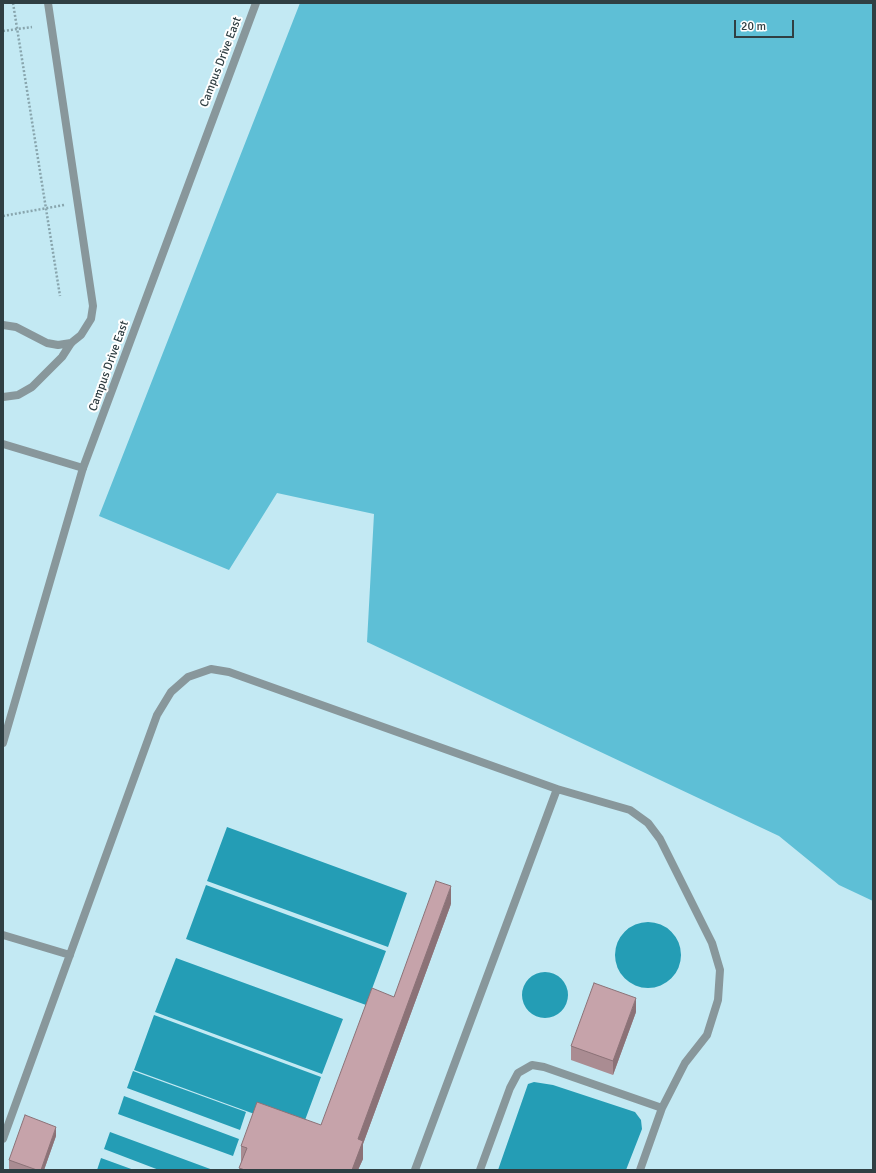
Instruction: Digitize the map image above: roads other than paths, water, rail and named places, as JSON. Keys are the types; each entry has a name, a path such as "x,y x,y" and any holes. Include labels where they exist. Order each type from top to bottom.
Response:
{"street":[{"path":"3,397 18,395 32,387 62,357 71,343 81,335 91,319 93,306 48,3"},
{"name":"Campus Drive East","path":"3,743 84,468 256,3"},
{"path":"3,325 16,327 46,343 58,345 71,343"},
{"path":"3,444 84,468"},
{"path":"3,1139 157,715 171,692 188,677 211,669 229,672 557,788 630,810 648,823 660,839 712,943 720,970 718,1000 706,1035 685,1063 662,1108 640,1170"},
{"path":"415,1170 557,788"},
{"path":"3,935 70,955"},
{"path":"480,1170 512,1083 518,1073 532,1065 544,1067 662,1108"}]}
